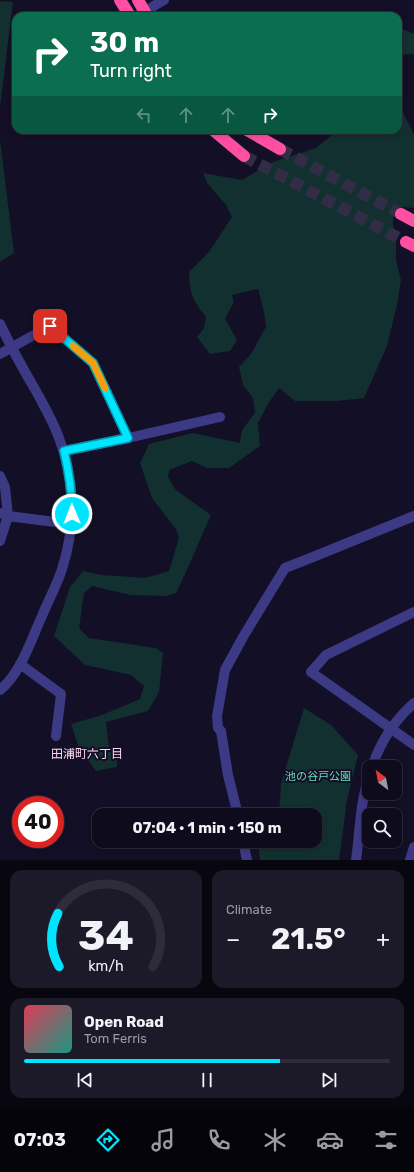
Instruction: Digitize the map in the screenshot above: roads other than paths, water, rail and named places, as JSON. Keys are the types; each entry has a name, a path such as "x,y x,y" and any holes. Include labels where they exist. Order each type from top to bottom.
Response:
{"highway":[{"path":"120,0 128,12"},
{"path":"138,0 142,12"},
{"path":"218,134 244,156"},
{"path":"254,134 280,149"},
{"path":"401,214 414,221"}],"street":[{"path":"147,12 164,0"},
{"path":"0,324 51,419 64,451 71,487 71,524 68,547 62,569 20,664 11,678 0,690"},
{"path":"0,354 50,326 93,363 128,438"},
{"path":"64,451 220,417"},
{"path":"0,476 5,487 4,515 0,540"},
{"path":"4,515 71,524"},
{"path":"236,808 228,775 221,731 218,728 217,716 225,670 243,637 285,568 414,516"},
{"path":"414,612 326,655 311,672 414,745"},
{"path":"20,664 61,694 56,736"},
{"path":"375,760 391,729 414,703"},
{"path":"356,860 364,800"},
{"path":"410,860 414,847"},
{"path":"245,848 247,860"}],"tunnel":[{"path":"280,149 401,214"},
{"path":"244,156 406,242"}],"district":[{"name":"田浦町六丁目","path":"87,754"}],"park label":[{"name":"池の谷戸公園","path":"318,776"}]}
